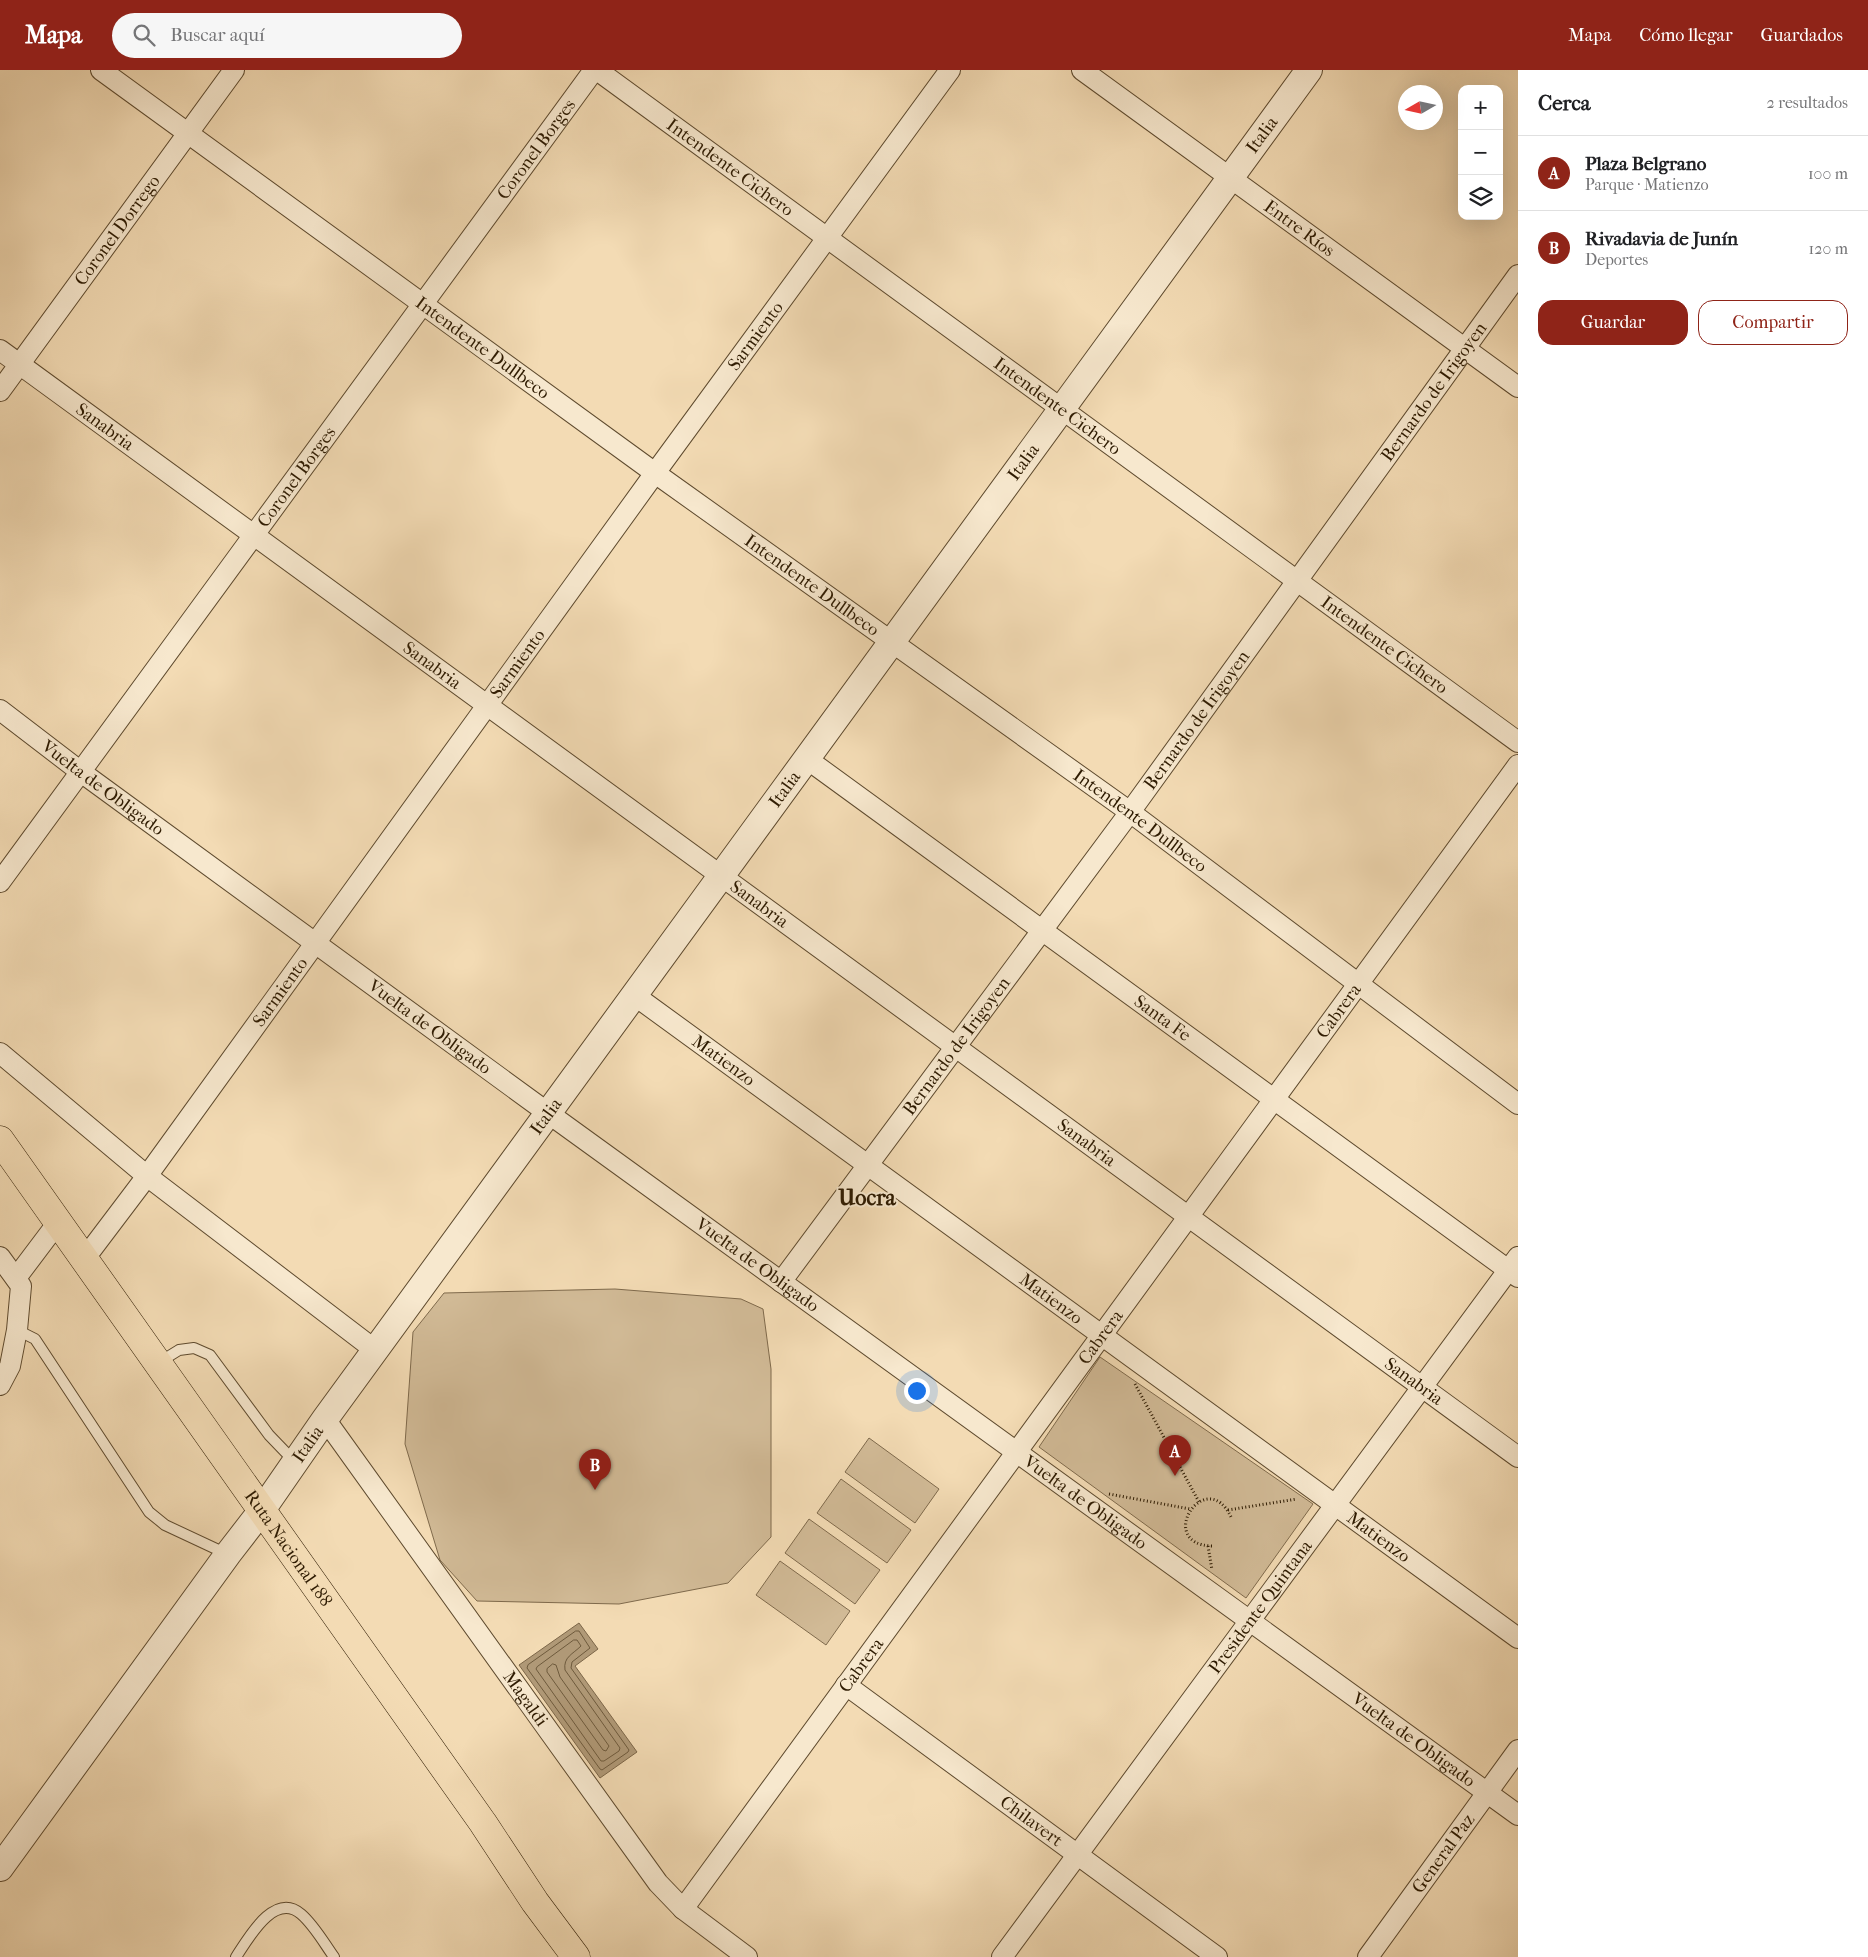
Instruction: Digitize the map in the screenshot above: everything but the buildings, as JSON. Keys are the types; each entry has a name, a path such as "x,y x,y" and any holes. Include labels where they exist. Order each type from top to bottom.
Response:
{"highway":[{"name":"Ruta Nacional 188","path":"0,1140 477,1815 535,1902 576,1957"}],"street":[{"name":"Intendente Dullbeco","path":"101,70 655,474 1130,812 1518,1104"},
{"name":"Coronel Dorrego","path":"0,391 234,70"},
{"name":"Intendente Cichero","path":"596,70 1518,742"},
{"name":"Coronel Borges","path":"0,882 422,304 596,70"},
{"name":"Sarmiento","path":"85,1258 147,1176 950,70"},
{"name":"Entre Ríos","path":"1082,70 1518,387"},
{"name":"Italia","path":"0,1868 262,1510 375,1350 1309,70"},
{"name":"Bernardo de Irigoyen","path":"781,1282 1130,812 1518,275"},
{"name":"Sanabria","path":"0,350 1518,1457"},
{"name":"Vuelta de Obligado","path":"0,710 81,772 548,1113 1518,1815"},
{"name":"Santa Fe","path":"806,759 1274,1099 1515,1268"},
{"name":"Cabrera","path":"683,1909 1518,765"},
{"name":"Matienzo","path":"634,995 1518,1638"},
{"path":"0,1053 147,1176 375,1350"},
{"path":"16,1278 58,1221"},
{"path":"0,1257 21,1286 17,1330 10,1366 0,1385"},
{"name":"Presidente Quintana","path":"1002,1957 1250,1622 1329,1500 1422,1387 1515,1268"},
{"name":"Magaldi","path":"325,1419 658,1883 683,1909 747,1957"},
{"name":"Chilavert","path":"846,1685 1217,1957"},
{"name":"General Paz","path":"1368,1957 1518,1750"}],"lane":[{"path":"17,1330 35,1340 149,1512 165,1525 228,1554"},
{"path":"158,1363 180,1350 194,1348 210,1355 269,1435 295,1462"},
{"path":"236,1957 259,1923 276,1909 291,1908 300,1913 332,1956"}],"path":[{"path":"1133,1379 1199,1502"},
{"path":"1107,1494 1190,1509"},
{"path":"1228,1510 1329,1500"},
{"path":"1212,1546 1204,1546 1190,1538 1185,1523 1190,1509 1199,1502 1217,1501 1228,1510 1231,1517"}],"shaded area":[{"path":"615,1289 741,1299 763,1309 771,1369 771,1537 728,1583 619,1604 477,1601 440,1560 405,1444 413,1332 444,1293"},
{"path":"1100,1357 1313,1504 1246,1598 1039,1447"},
{"path":"869,1438 939,1489 915,1523 845,1472"},
{"path":"841,1479 911,1530 887,1563 817,1513"},
{"path":"809,1519 880,1570 855,1604 785,1553"},
{"path":"780,1561 850,1611 826,1645 756,1595"}],"water":[{"path":"579,1623 598,1649 575,1666 637,1752 600,1778 519,1665"}],"place":[{"name":"Plaza Belgrano","path":"1175,1476"},
{"name":"Rivadavia de Junín","path":"595,1490"}],"district":[{"name":"Uocra","path":"867,1197"}]}
